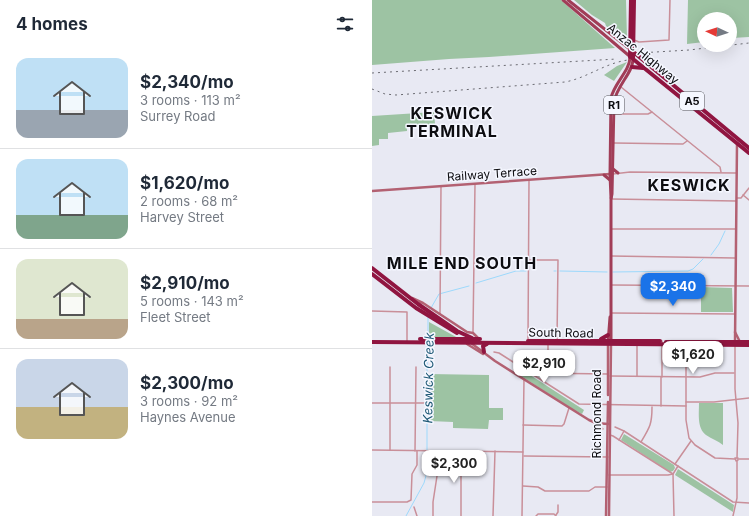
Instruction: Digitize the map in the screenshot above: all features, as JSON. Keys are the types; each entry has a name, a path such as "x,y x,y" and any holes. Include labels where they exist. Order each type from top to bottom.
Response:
{"highway":[{"name":"R1","path":"631,0 632,49"},
{"name":"R1","path":"632,49 636,41 634,0"},
{"name":"Richmond Road","path":"632,49 633,62"},
{"name":"Anzac Highway","path":"632,49 644,62 749,153"},
{"name":"Anzac Highway","path":"633,62 645,69 716,123"},
{"path":"633,62 645,69"},
{"name":"Anzac Highway","path":"738,143 749,148"},
{"path":"372,268 466,341"},
{"path":"372,274 463,334 476,340"},
{"path":"599,340 608,335"},
{"name":"South Road","path":"372,340 476,340 527,342"},
{"name":"South Road","path":"476,340 497,342 749,344"},
{"name":"South Road","path":"557,342 599,340 637,344 662,343"},
{"path":"484,352 482,348 484,344 494,344 497,342"},
{"name":"South Road","path":"735,344 740,342 749,344"}],"main road":[{"name":"Anzac Highway","path":"563,0 632,49"},
{"name":"Anzac Highway","path":"568,0 633,62"},
{"path":"621,42 627,43 631,36"},
{"name":"Richmond Road","path":"618,85 633,62"},
{"name":"Richmond Road","path":"610,342 612,94 633,62"},
{"path":"610,180 604,175 611,170 618,173"},
{"name":"Richmond Road","path":"611,174 611,200"},
{"name":"Richmond Road","path":"610,313 608,335 610,342"}],"street":[{"path":"636,41 669,40 670,0"},
{"path":"618,85 720,167 721,172"},
{"path":"612,114 648,114 652,112"},
{"path":"612,143 683,144 687,141"},
{"path":"736,516 733,516 736,503 738,414 734,373 736,173 738,143"},
{"path":"611,174 630,172 736,173"},
{"name":"Railway Terrace","path":"372,191 611,174"},
{"path":"527,342 529,180"},
{"path":"475,184 473,333 476,340"},
{"path":"440,315 441,186"},
{"path":"611,200 736,199 741,198 749,188"},
{"path":"743,195 749,200"},
{"path":"611,229 736,229"},
{"path":"611,256 735,258"},
{"path":"528,260 558,260 557,342"},
{"path":"611,285 749,286"},
{"path":"397,288 423,303 430,312 440,315 466,332 473,333"},
{"path":"372,311 406,312 407,341"},
{"path":"610,313 735,314"},
{"path":"735,332 740,342"},
{"path":"466,341 484,352 487,356"},
{"path":"466,341 487,356 603,429"},
{"path":"548,342 548,373"},
{"name":"Richmond Road","path":"609,516 608,424 610,342"},
{"path":"660,406 662,343"},
{"path":"686,343 686,427 691,441 716,458 749,459"},
{"path":"637,344 637,376"},
{"path":"494,352 499,352 579,404 686,406"},
{"path":"390,367 390,450"},
{"path":"372,502 407,502 411,500 412,474 417,465 416,367"},
{"path":"533,375 536,373 548,373 700,377 715,373 734,373"},
{"path":"522,516 524,379"},
{"path":"686,402 705,402 749,398"},
{"path":"372,403 425,403"},
{"path":"641,442 652,421 652,406"},
{"path":"523,425 562,426 569,408"},
{"path":"595,423 608,424"},
{"path":"615,427 624,431 736,503 749,503"},
{"path":"619,440 624,431"},
{"path":"608,435 619,440 673,474"},
{"path":"674,464 691,441"},
{"path":"372,450 523,452"},
{"path":"433,516 433,502 437,476 437,451"},
{"path":"461,451 461,516"},
{"path":"494,451 494,516"},
{"path":"523,456 608,457"},
{"path":"674,516 673,474 678,466"},
{"path":"608,475 673,474"},
{"path":"523,486 538,486 545,491 589,491 595,487 608,487"},
{"name":"Richmond Road","path":"606,516 608,487"},
{"path":"536,516 538,514 556,515 558,512 558,505"},
{"path":"414,507 417,516"}],"green space":[{"path":"372,0 561,0 615,48 372,65"},
{"path":"574,0 626,0 627,39 622,39 606,26 605,23 592,15"},
{"path":"688,0 749,0 749,37 737,38 737,12 697,12 697,43 687,44"},
{"path":"627,62 614,81 604,75 617,66"},
{"path":"434,112 435,124 407,126 407,131 388,133 388,139 379,139 379,145 372,146 372,116"},
{"path":"701,287 732,288 733,312 701,312"},
{"path":"429,322 458,338 429,338"},
{"path":"524,371 584,410 582,414 521,376"},
{"path":"429,374 489,375 489,408 503,408 503,420 489,420 488,429 453,428 453,422 429,421"},
{"path":"699,403 723,403 723,445 706,435 701,429 699,420"},
{"path":"624,434 674,465 675,468 673,471 670,472 621,440"},
{"path":"678,469 734,505 733,512 675,475"}],"waterway":[{"name":"Keswick Creek","path":"711,255 719,244 725,231"},
{"name":"Keswick Creek","path":"613,272 688,271 693,269 703,259"},
{"name":"Keswick Creek","path":"476,283 516,271 526,271"},
{"name":"Keswick Creek","path":"560,271 607,272"},
{"name":"Keswick Creek","path":"431,308 439,294 469,286"},
{"name":"Keswick Creek","path":"428,317 428,338"},
{"name":"Keswick Creek","path":"406,516 424,483 427,472 427,345"}],"railway":[{"path":"639,53 689,50 749,43"},
{"path":"372,73 617,59"},
{"path":"372,89 385,94 396,95 565,82 612,64 628,60"}],"district":[{"name":"KESWICK TERMINAL","path":"452,122"},
{"name":"KESWICK","path":"689,185"},
{"name":"MILE END SOUTH","path":"462,263"}]}
